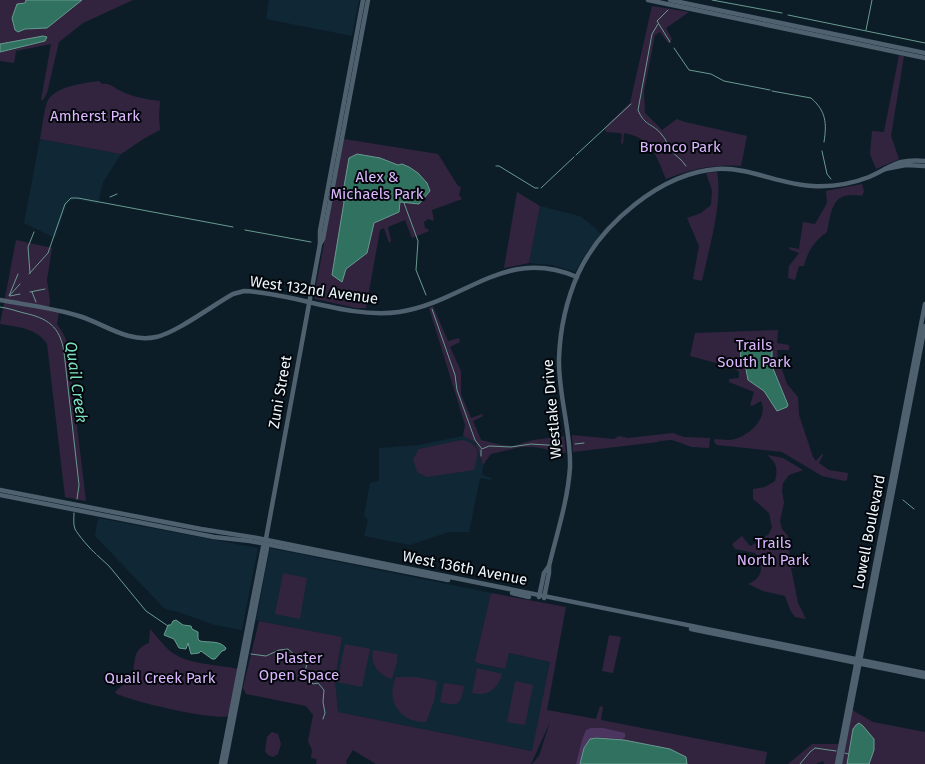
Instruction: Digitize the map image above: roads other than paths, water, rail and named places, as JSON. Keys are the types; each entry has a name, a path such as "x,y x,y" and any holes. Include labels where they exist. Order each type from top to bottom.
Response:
{"main road":[{"name":"Zuni Street","path":"223,764 263,547 266,542 320,244 320,231 363,0"},
{"name":"Zuni Street","path":"320,244 323,238 368,0"},
{"path":"648,0 925,58"},
{"path":"670,0 925,53"},
{"name":"Westlake Drive","path":"884,170 898,162 925,161"},
{"name":"Westlake Drive","path":"542,598 568,483 570,449 559,356 567,307 577,277 593,249 613,225 656,189 683,176 712,170 734,169 791,183 822,186 853,182 884,170 906,165 925,166"},
{"name":"West 132nd Avenue","path":"0,300 79,316 124,335 140,338 166,334 238,292 253,292 365,312 395,312 428,304 514,269 545,268 559,270 577,277"},
{"name":"Lowell Boulevard","path":"858,662 925,304"},
{"name":"Lowell Boulevard","path":"838,764 925,326"},
{"name":"West 136th Avenue","path":"0,490 925,675"},
{"name":"West 136th Avenue","path":"0,495 207,535 266,542"}],"waterway":[{"path":"712,0 782,13"},
{"path":"866,30 872,0"},
{"path":"668,10 657,21 670,42"},
{"path":"788,15 925,43"},
{"path":"658,24 652,34 638,110 643,119 659,131 670,149 686,166"},
{"path":"674,48 689,70 711,74 724,81 770,90"},
{"path":"772,91 811,98 820,108 824,118 824,142"},
{"path":"576,155 631,104"},
{"path":"822,151 827,174 831,179"},
{"path":"541,188 574,157"},
{"path":"496,166 538,188"},
{"path":"110,197 117,194"},
{"path":"29,274 48,253 65,204 71,198 233,227"},
{"path":"404,203 418,241 416,270 426,295"},
{"path":"245,230 311,242"},
{"path":"30,273 28,247 34,232"},
{"path":"18,274 9,296 20,284"},
{"path":"30,292 45,289"},
{"path":"32,292 36,302"},
{"path":"10,296 20,294"},
{"name":"Quail Creek","path":"0,307 32,315 46,321 56,330 62,343 79,485 77,499"},
{"path":"432,309 455,375 457,390 475,440 482,449 489,446 511,447 531,444 562,446"},
{"path":"575,444 584,443"},
{"path":"481,450 481,456"},
{"path":"903,500 914,509"},
{"name":"Quail Creek","path":"74,513 75,529 96,554"},
{"name":"Quail Creek","path":"97,555 109,566 146,611 168,626"},
{"name":"Quail Creek","path":"251,654 266,656 279,650 288,649 298,658 306,659 305,675 313,684 318,683 324,690 323,702 325,713 323,719"},
{"path":"800,764 815,748 836,751"}],"park label":[{"name":"Amherst Park","path":"95,116"},
{"name":"Bronco Park","path":"680,147"},
{"name":"Alex & Michaels Park","path":"377,186"},
{"name":"Trails South Park","path":"754,354"},
{"name":"Trails North Park","path":"773,552"},
{"name":"Plaster Open Space","path":"299,666"},
{"name":"Quail Creek Park","path":"160,678"}]}
